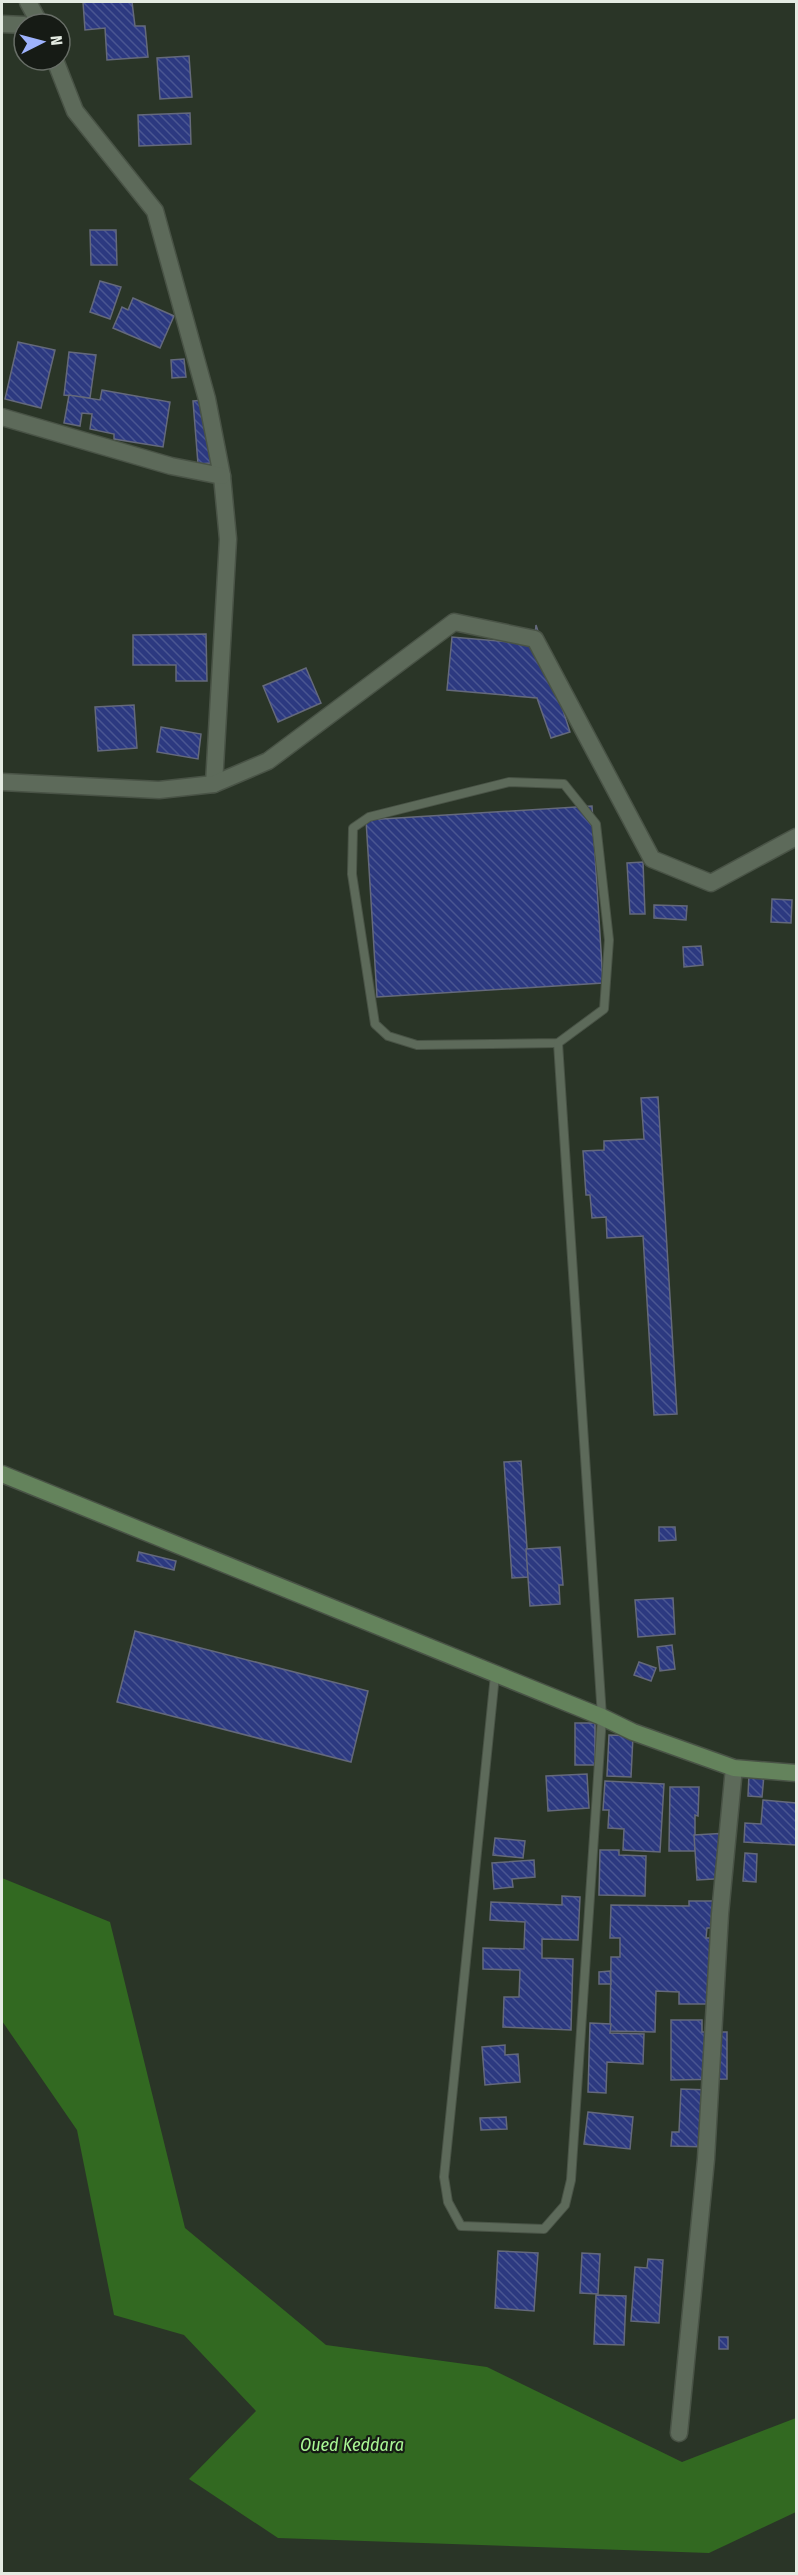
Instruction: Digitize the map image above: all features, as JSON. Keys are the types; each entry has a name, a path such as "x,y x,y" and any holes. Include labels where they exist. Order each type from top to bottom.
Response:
{"main road":[{"path":"2,1474 602,1717 633,1732 734,1768 796,1773"}],"street":[{"path":"60,72 75,111 155,211 207,399 222,476 228,539 214,784"},
{"path":"2,417 171,466 222,476"},
{"path":"2,782 159,790 214,784 268,761 454,622 535,639 652,859 711,883 796,837"},
{"path":"679,2433 705,2160 720,1914 734,1768"}],"lane":[{"path":"509,782 564,784 596,824 609,940 604,1009 558,1043 417,1046 388,1036 375,1024 352,874 353,828 369,817 509,782"},
{"path":"495,1675 444,2177 448,2202 461,2226 544,2229 565,2205 571,2180 602,1717 558,1043"}],"water":[{"name":"Oued Keddara","path":"2,1878 110,1922 185,2228 326,2345 487,2367 682,2462 796,2418 796,2512 709,2553 278,2538 189,2479 256,2411 184,2335 114,2315 77,2130 2,2021"}],"building":[{"path":"83,2 132,2 135,26 145,26 148,57 107,60 105,28 85,30"},
{"path":"189,56 192,97 160,99 157,58"},
{"path":"190,113 191,144 139,146 138,115"},
{"path":"90,230 116,230 117,265 91,265"},
{"path":"100,281 121,287 110,319 90,312"},
{"path":"133,298 174,316 160,348 113,328 122,307 128,310"},
{"path":"18,342 55,350 41,408 5,399"},
{"path":"69,352 96,355 90,398 64,395"},
{"path":"184,359 186,377 172,378 171,360"},
{"path":"102,390 170,402 163,447 114,439 114,434 90,429 92,414 82,413 80,426 64,423 69,395 100,400"},
{"path":"205,400 211,463 198,464 193,401"},
{"path":"536,625 570,732 551,738 537,698 447,690 452,637 534,644"},
{"path":"206,634 207,681 176,681 176,665 133,665 133,635"},
{"path":"306,668 321,703 278,722 263,686"},
{"path":"134,705 137,748 98,751 95,707"},
{"path":"161,727 201,734 198,759 157,752"},
{"path":"592,806 603,983 377,997 366,820"},
{"path":"643,862 645,914 630,914 627,863"},
{"path":"772,899 792,900 791,923 771,922"},
{"path":"654,905 687,906 686,920 654,918"},
{"path":"701,946 703,965 684,967 683,947"},
{"path":"658,1097 677,1414 654,1415 643,1236 607,1238 606,1217 592,1218 590,1195 586,1195 583,1151 604,1150 604,1141 644,1139 641,1098"},
{"path":"521,1461 529,1577 512,1578 504,1462"},
{"path":"659,1527 675,1527 676,1540 659,1541"},
{"path":"560,1547 563,1585 559,1585 560,1604 530,1606 526,1549"},
{"path":"139,1552 176,1561 174,1570 137,1561"},
{"path":"673,1598 675,1634 638,1637 635,1600"},
{"path":"135,1631 368,1691 351,1762 117,1702"},
{"path":"672,1645 675,1669 660,1671 657,1647"},
{"path":"639,1662 656,1668 651,1681 634,1675"},
{"path":"575,1723 595,1723 595,1765 575,1765"},
{"path":"609,1735 633,1736 631,1777 607,1776"},
{"path":"587,1774 589,1808 548,1811 546,1776"},
{"path":"749,1774 764,1775 762,1797 748,1796"},
{"path":"605,1781 664,1784 660,1852 623,1850 624,1829 608,1828 609,1810 603,1810"},
{"path":"670,1787 699,1787 698,1816 695,1815 695,1851 669,1851"},
{"path":"763,1800 796,1803 796,1845 744,1842 745,1823 761,1824"},
{"path":"728,1833 731,1878 697,1880 694,1835"},
{"path":"495,1838 525,1841 523,1858 493,1855"},
{"path":"600,1850 619,1850 619,1855 646,1856 645,1896 599,1895"},
{"path":"745,1853 757,1854 756,1882 743,1881"},
{"path":"534,1860 535,1877 512,1879 513,1887 494,1889 492,1863"},
{"path":"562,1896 580,1897 578,1940 542,1939 542,1958 573,1959 571,2030 503,2027 504,1997 519,1997 520,1970 483,1969 483,1948 524,1949 525,1922 490,1920 491,1902 562,1905"},
{"path":"689,1901 724,1901 724,1928 707,1928 706,1938 721,1938 720,2004 679,2004 679,1992 656,1991 655,2032 610,2031 611,1957 620,1957 620,1938 610,1938 611,1905 689,1906"},
{"path":"610,1971 611,1984 599,1984 599,1972"},
{"path":"671,2020 702,2020 702,2032 727,2032 727,2079 671,2080"},
{"path":"590,2023 611,2024 610,2033 644,2034 643,2064 607,2062 606,2093 588,2092"},
{"path":"505,2045 505,2055 518,2054 520,2082 485,2085 482,2047"},
{"path":"681,2089 710,2090 708,2147 671,2146 672,2132 679,2132"},
{"path":"588,2112 633,2117 630,2149 584,2144"},
{"path":"506,2117 507,2129 481,2130 480,2118"},
{"path":"498,2251 538,2253 534,2311 495,2308"},
{"path":"582,2253 600,2254 598,2294 580,2293"},
{"path":"648,2259 663,2260 659,2323 631,2321 635,2267 647,2268"},
{"path":"596,2295 626,2296 624,2345 594,2344"},
{"path":"719,2337 728,2337 728,2349 719,2349"}]}
